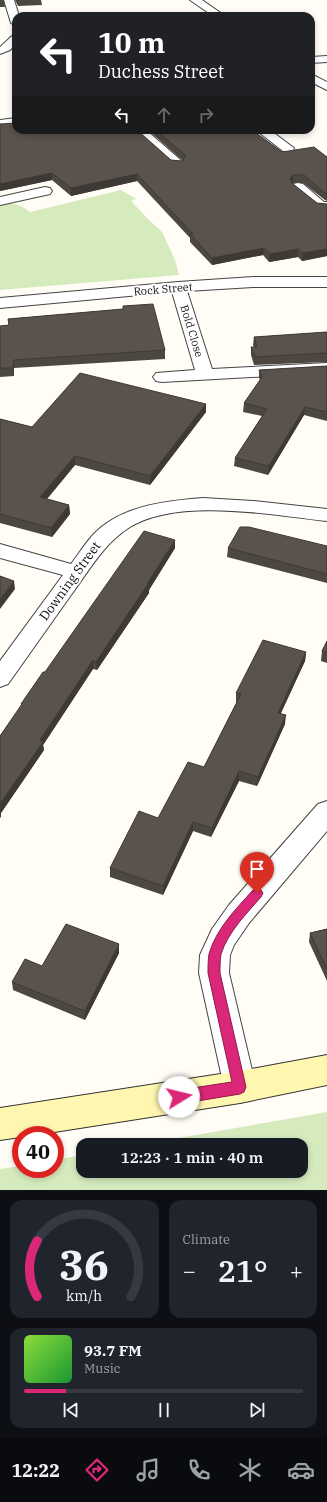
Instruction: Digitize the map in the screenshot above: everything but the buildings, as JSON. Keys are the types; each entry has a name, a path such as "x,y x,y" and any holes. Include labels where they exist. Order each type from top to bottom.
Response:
{"street":[{"path":"9,0 13,12"},
{"path":"195,0 214,12"},
{"path":"3,50 12,42"},
{"path":"315,60 327,59"},
{"path":"315,80 327,87"},
{"path":"0,124 12,122"},
{"path":"143,134 177,163"},
{"path":"268,134 288,148"},
{"path":"298,187 321,206 327,206"},
{"path":"0,201 45,191"},
{"name":"Rock Street","path":"0,303 178,287 253,282 327,282"},
{"name":"Bold Close","path":"178,287 205,375"},
{"name":"Bold Close","path":"162,377 327,368"},
{"name":"Downing Street","path":"0,678 99,541 114,528 130,518 158,508 189,504 218,504 327,515"},
{"path":"0,551 76,572"},
{"path":"240,1087 214,973 215,955 222,938 239,914 327,812"},
{"path":"0,1124 240,1087 327,1070"}],"green space":[{"path":"121,190 136,199 131,201 162,232 175,260 179,275 0,290 0,205 16,204 30,212"},
{"path":"327,1112 327,1190 0,1190 0,1169 12,1167 12,1178 64,1178 64,1158 76,1156 76,1178 308,1178 308,1138 178,1138"}],"route":[{"path":"179,1097 240,1087 214,973 215,955 222,938 239,914 257,893"}]}
